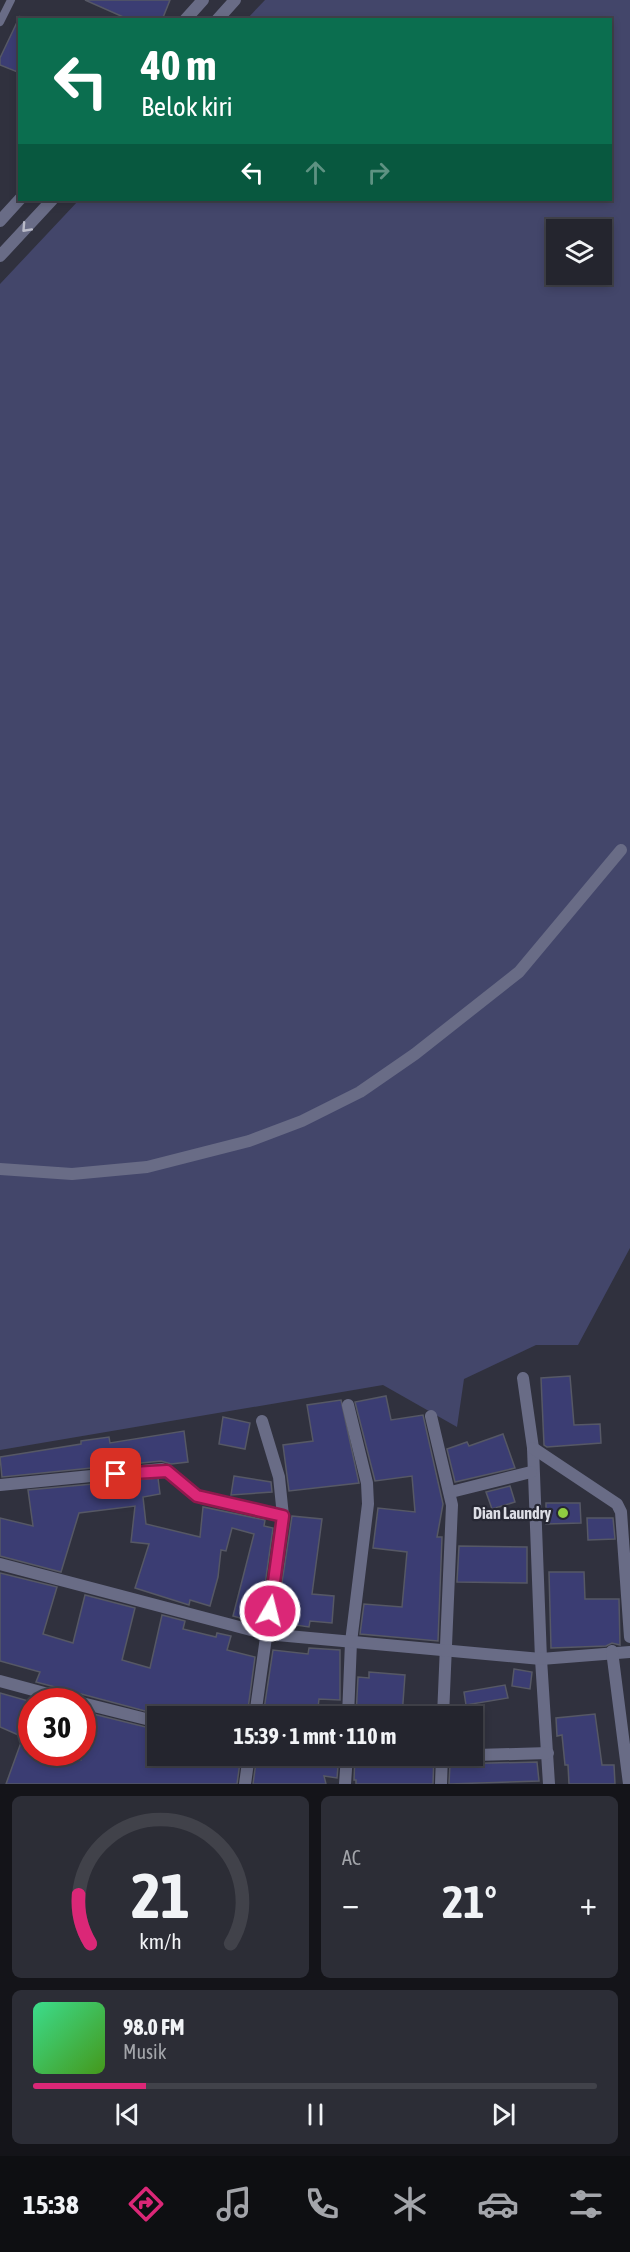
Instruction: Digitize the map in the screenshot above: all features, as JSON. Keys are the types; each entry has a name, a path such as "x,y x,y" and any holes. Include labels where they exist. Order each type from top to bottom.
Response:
{"street":[{"path":"187,18 203,0"},
{"path":"219,18 235,0"},
{"path":"0,221 18,201"},
{"path":"0,256 51,201"},
{"path":"0,1169 72,1174 147,1167 249,1141 302,1121 360,1092 415,1054 519,972 621,850"},
{"path":"524,1378 532,1448 531,1472 549,1784"},
{"path":"348,1405 367,1483 368,1504 351,1642 348,1706"},
{"path":"431,1416 451,1492 443,1706"},
{"path":"256,1706 283,1516 279,1477 262,1421"},
{"path":"532,1448 617,1504 621,1512 630,1637"},
{"path":"0,1485 162,1469 172,1473 187,1490 197,1496 283,1516"},
{"path":"451,1492 531,1472"},
{"path":"0,1564 266,1634 541,1659 612,1651 630,1652"},
{"path":"612,1651 629,1784"},
{"path":"0,1681 26,1688"},
{"path":"96,1706 147,1719"},
{"path":"483,1754 548,1753"},
{"path":"245,1784 247,1766"},
{"path":"345,1784 346,1766"},
{"path":"441,1784 442,1766"}],"lane":[{"path":"0,22 11,0"}],"shaded area":[{"path":"265,0 630,0 630,1248 578,1345 536,1345 464,1379 457,1427 383,1385 0,1450 0,284 78,201 612,201 612,18 248,18"}],"building":[{"path":"85,0 170,0 163,18 126,18"},
{"path":"18,20 18,72 0,65 0,58"},
{"path":"570,1376 574,1425 600,1424 601,1443 547,1447 544,1445 541,1378"},
{"path":"386,1396 391,1420 423,1415 443,1504 437,1537 442,1537 438,1641 360,1634 364,1604 402,1607 407,1552 373,1548 378,1508 415,1512 412,1476 375,1481 355,1402"},
{"path":"341,1400 359,1483 289,1491 283,1445 313,1441 307,1405"},
{"path":"223,1417 250,1423 245,1449 219,1444"},
{"path":"184,1431 188,1462 171,1464 161,1461 2,1477 0,1457 81,1444 81,1441 109,1437 110,1443"},
{"path":"503,1434 515,1468 455,1482 447,1449 467,1442 469,1446"},
{"path":"234,1476 271,1482 272,1492 231,1495"},
{"path":"158,1478 160,1494 143,1497 146,1524 200,1537 203,1507 265,1520 264,1526 273,1528 260,1620 254,1619 254,1622 233,1616 254,1534 232,1528 226,1551 221,1550 218,1577 210,1606 190,1600 189,1605 135,1588 149,1544 131,1542 135,1506 79,1513 61,1572 0,1556 0,1518 33,1526 28,1490"},
{"path":"510,1486 515,1502 492,1509 486,1492"},
{"name":"Dian Laundry","path":"546,1503 580,1503 581,1523 546,1524"},
{"path":"292,1516 322,1519 312,1594 334,1596 332,1623 310,1621 309,1627 276,1622"},
{"path":"587,1518 613,1518 615,1539 588,1540"},
{"path":"459,1546 527,1547 527,1583 457,1582"},
{"path":"549,1572 584,1572 585,1599 619,1599 620,1645 612,1643 606,1646 551,1648"},
{"path":"0,1573 57,1587 43,1634 73,1643 85,1595 135,1608 122,1660 150,1668 162,1615 185,1621 183,1629 216,1637 217,1633 231,1636 227,1650 255,1657 248,1706 147,1706 147,1711 96,1698 96,1688 59,1688 36,1682 40,1672 0,1661"},
{"path":"309,1648 340,1650 340,1700 319,1699 318,1706 265,1706 273,1650 308,1654"},
{"path":"514,1669 532,1672 530,1689 512,1686"},
{"path":"369,1672 405,1675 403,1706 357,1706 358,1677 369,1678"},
{"path":"505,1685 508,1698 466,1705 464,1692"},
{"path":"0,1693 18,1698 18,1735 0,1727"},
{"path":"595,1714 602,1765 614,1765 615,1784 569,1784 568,1765 565,1765 562,1735 557,1736 556,1718"},
{"path":"96,1715 147,1727 147,1766 239,1766 237,1784 6,1784 18,1751 18,1766 96,1766"},
{"path":"537,1762 539,1781 449,1784 450,1766 483,1766 483,1763"},
{"path":"255,1766 338,1766 337,1778 324,1776 326,1784 253,1784"},
{"path":"355,1766 434,1766 433,1784 356,1784"}],"place":[{"name":"Dian Laundry","path":"563,1513"}],"route":[{"path":"116,1474 162,1469 172,1473 187,1490 197,1496 283,1516 270,1611"}]}
